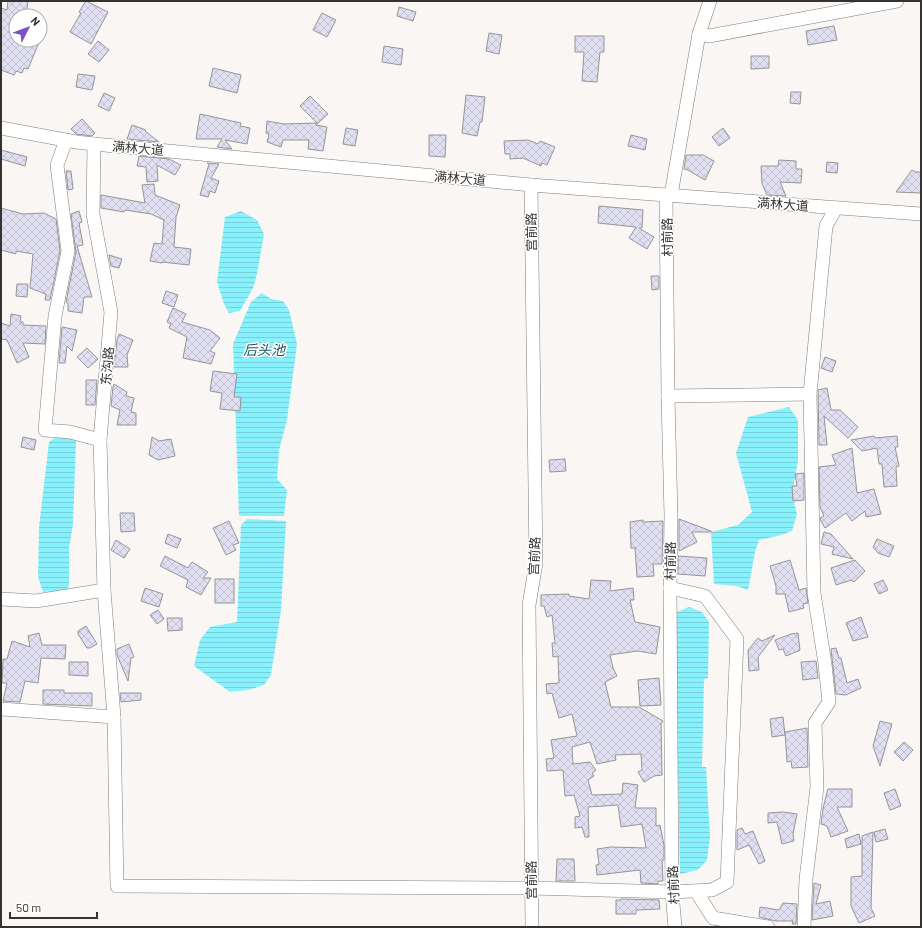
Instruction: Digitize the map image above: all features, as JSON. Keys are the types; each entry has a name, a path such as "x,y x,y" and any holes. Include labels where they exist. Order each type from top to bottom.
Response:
{"street":[{"name":"村前路","path":"675,927 672,892 671,516 668,396 669,195 699,34 710,1"},
{"path":"699,34 709,36 897,1"},
{"name":"满林大道","path":"1,128 94,144 531,185 921,214"},
{"path":"66,140 57,165 68,251 55,316 45,430 70,432 100,440"},
{"name":"东沟路","path":"94,144 93,214 111,312 100,440 104,590 114,717 117,886 531,888"},
{"name":"宫前路","path":"531,185 536,563 529,604 532,927"},
{"path":"804,927 806,878 817,787 815,723 829,702 825,664 814,593 810,394 826,226 836,208"},
{"path":"668,396 810,394"},
{"path":"531,888 672,892 712,890 727,882 737,639 705,596 670,588"},
{"path":"1,599 36,601 104,590"},
{"path":"1,709 114,717"},
{"path":"696,891 713,918 768,927"}],"water":[{"path":"241,211 257,220 264,234 253,288 240,311 229,313 224,304 217,282 225,217"},
{"name":"后头池","path":"262,293 271,299 283,301 289,310 297,344 287,420 279,450 277,479 287,490 284,516 239,516 233,344 251,302"},
{"path":"789,407 798,420 798,461 792,494 797,514 792,531 759,540 755,552 748,590 736,586 714,584 711,532 738,525 752,512 736,453 748,417"},
{"path":"56,437 72,437 76,442 73,524 69,548 69,585 67,590 43,592 38,577 39,527 49,442"},
{"path":"247,519 286,521 281,610 271,675 264,685 248,690 230,692 194,666 200,640 210,627 237,622 241,525"},
{"path":"689,607 702,612 709,622 708,678 704,679 702,767 706,767 710,837 707,860 698,870 680,874 675,613"}],"building":[{"path":"8,1 28,1 27,8 8,8 8,48 37,48 28,69 24,68 22,73 16,71 14,75 1,70 1,8 7,10"},
{"path":"86,1 108,12 91,44 70,32"},
{"path":"399,7 416,12 413,21 397,16"},
{"path":"322,13 336,20 327,37 313,30"},
{"path":"834,26 837,40 808,45 806,31"},
{"path":"489,33 502,35 499,54 486,51"},
{"path":"575,36 604,36 604,52 600,52 597,82 582,81 584,52 575,52"},
{"path":"98,41 109,50 99,62 88,54"},
{"path":"384,46 403,49 401,65 382,62"},
{"path":"751,56 769,56 769,68 751,69"},
{"path":"213,68 241,75 237,93 209,86"},
{"path":"78,74 95,76 92,90 76,87"},
{"path":"791,92 801,92 800,104 790,103"},
{"path":"104,93 115,98 109,111 98,106"},
{"path":"466,95 485,97 482,122 480,122 477,136 462,133"},
{"path":"310,96 328,114 316,125 327,127 323,151 308,149 309,140 283,140 281,147 267,142 269,134 266,133 267,121 284,124 317,123 300,106"},
{"path":"200,114 241,123 240,126 250,128 247,144 225,140 232,149 217,147 222,139 196,139"},
{"path":"82,119 95,133 92,136 76,134 71,129"},
{"path":"132,125 146,130 145,131 159,142 127,139"},
{"path":"346,128 358,130 355,146 343,144"},
{"path":"723,128 730,138 719,146 712,137"},
{"path":"429,135 446,135 445,157 429,156"},
{"path":"631,135 647,139 645,150 628,146"},
{"path":"528,140 538,144 540,141 555,147 547,165 542,163 541,166 523,158 510,159 510,154 505,154 504,141"},
{"path":"1,150 27,157 25,166 1,159"},
{"path":"686,155 703,155 714,161 705,180 684,169"},
{"path":"139,156 169,159 181,165 175,175 157,165 158,181 147,182 146,167 137,166"},
{"path":"779,160 796,161 796,169 802,169 801,183 780,182 786,196 767,195 762,184 761,166 778,166"},
{"path":"827,162 838,163 837,173 826,172"},
{"path":"207,163 219,164 211,178 219,181 215,193 210,191 208,197 200,195 209,164"},
{"path":"912,170 915,172 921,172 921,193 896,192"},
{"path":"66,171 71,171 73,189 68,190"},
{"path":"154,184 155,195 180,205 176,217 174,247 191,249 189,265 150,261 154,243 162,244 164,220 151,214 125,210 124,212 101,208 101,195 145,203 142,185"},
{"path":"599,206 643,210 642,228 639,228 654,237 647,249 629,238 636,227 598,223"},
{"path":"1,208 23,214 44,213 56,219 60,251 50,300 45,300 46,294 30,288 33,254 16,251 16,254 1,250"},
{"path":"79,211 82,222 79,223 83,245 77,246 92,297 84,297 82,313 68,311 68,303 66,302 76,252 71,214"},
{"path":"109,255 122,259 119,268 111,266"},
{"path":"651,276 659,276 659,289 652,290"},
{"path":"17,284 28,284 27,297 16,296"},
{"path":"166,291 178,295 174,307 162,303"},
{"path":"173,308 186,314 182,322 210,330 220,338 210,351 215,353 211,364 183,358 187,337 169,328 171,324 167,322"},
{"path":"11,314 21,316 20,322 23,322 23,325 46,326 45,344 23,343 29,357 17,363 7,340 1,339 1,323 10,326"},
{"path":"62,327 77,330 72,351 67,346 65,363 59,363"},
{"path":"119,334 133,340 127,355 128,367 114,367"},
{"path":"87,348 98,359 88,368 77,357"},
{"path":"825,357 836,361 832,372 821,368"},
{"path":"213,371 237,374 234,397 241,397 240,411 220,409 222,393 210,391"},
{"path":"86,380 97,380 95,405 86,405"},
{"path":"114,384 127,392 126,396 134,398 131,412 136,413 136,425 117,425 120,410 111,406"},
{"path":"827,388 831,410 840,410 858,427 848,438 824,416 827,445 819,445 818,390"},
{"path":"874,436 875,438 897,436 898,447 895,447 899,466 896,467 897,486 884,487 882,464 879,464 877,448 862,451 851,440"},
{"path":"23,437 36,440 34,450 21,447"},
{"path":"152,437 159,441 171,439 175,456 158,460 149,455"},
{"path":"852,448 857,493 874,489 881,514 866,517 865,511 852,521 846,513 825,528 820,518 824,516 820,507 819,467 836,465 832,455"},
{"path":"565,459 566,471 550,472 549,460"},
{"path":"804,473 804,500 793,501 792,486 797,486 795,474"},
{"path":"120,513 134,513 135,531 121,532"},
{"path":"679,519 711,532 692,532 697,542 679,551"},
{"path":"643,520 643,522 663,521 662,564 653,564 654,576 637,577 635,548 631,548 630,522"},
{"path":"229,521 239,543 233,545 236,550 226,555 213,528"},
{"path":"824,532 831,534 853,559 832,554 834,547 821,544"},
{"path":"168,534 181,539 177,548 165,543"},
{"path":"877,539 894,546 889,557 878,553 873,547"},
{"path":"116,540 130,549 124,558 111,550"},
{"path":"165,556 188,568 192,562 208,572 203,578 211,578 201,595 186,587 188,580 160,566"},
{"path":"678,556 707,558 705,576 678,574"},
{"path":"790,560 799,590 806,588 808,603 803,604 804,608 789,612 785,594 776,594 776,586 770,566"},
{"path":"855,560 865,571 854,582 851,580 836,585 831,568"},
{"path":"215,579 234,579 234,603 215,603"},
{"path":"591,580 611,581 610,591 633,588 634,600 630,600 635,622 660,627 656,654 637,651 610,655 613,668 617,676 605,682 611,707 639,707 663,721 661,724 662,775 654,776 644,782 638,772 642,770 641,754 615,755 616,760 597,764 590,742 572,747 573,764 590,762 596,770 592,773 594,776 588,780 592,795 622,794 623,783 638,785 635,808 656,808 656,826 660,825 664,845 664,860 662,860 663,881 658,881 658,884 641,883 640,870 597,875 596,865 599,864 597,849 611,847 646,848 642,824 621,827 618,805 588,807 589,837 585,837 582,827 575,828 575,817 580,816 574,795 565,796 563,770 547,771 546,759 554,758 551,740 577,736 572,714 559,718 552,693 547,694 546,684 559,683 558,656 553,657 552,643 555,643 552,615 547,617 544,606 541,606 541,595 569,594 569,596 589,599"},
{"path":"883,580 888,590 879,594 874,584"},
{"path":"145,588 163,594 159,607 141,601"},
{"path":"158,610 164,619 157,624 150,615"},
{"path":"861,617 868,637 853,641 846,623"},
{"path":"167,618 182,618 182,630 168,631"},
{"path":"86,626 97,644 90,648 87,648 78,634 78,631"},
{"path":"39,633 42,645 66,645 65,659 41,658 38,683 25,681 20,702 3,701 7,683 2,683 3,659 7,659 12,641 30,647 28,636"},
{"path":"798,633 800,650 786,656 783,649 779,650 775,640"},
{"path":"775,635 758,657 759,670 749,671 748,650 758,638 762,641"},
{"path":"129,644 134,657 131,658 128,681 117,655 117,649"},
{"path":"836,648 839,658 841,658 847,683 858,679 861,688 846,695 836,694 831,649"},
{"path":"816,661 818,678 803,680 801,662"},
{"path":"69,662 88,662 88,676 69,675"},
{"path":"659,678 661,705 640,706 638,680"},
{"path":"43,690 64,690 64,693 92,693 92,706 43,704"},
{"path":"120,693 141,693 141,700 121,702"},
{"path":"783,717 785,735 772,737 770,719"},
{"path":"880,721 892,724 880,766 873,746"},
{"path":"807,728 808,767 792,768 791,761 787,762 785,732"},
{"path":"904,742 913,750 903,761 894,752"},
{"path":"828,789 852,789 852,807 837,807 848,831 831,837 827,826 821,824"},
{"path":"895,789 901,806 890,810 884,793"},
{"path":"783,812 797,814 793,834 794,841 782,844 777,822 768,823 768,813"},
{"path":"742,828 745,834 753,831 765,861 759,864 749,845 737,850 737,830"},
{"path":"885,829 888,839 876,842 874,832"},
{"path":"873,832 871,908 875,916 859,923 851,906 851,877 862,876 862,836"},
{"path":"859,834 861,844 847,848 845,839"},
{"path":"557,859 574,859 575,881 556,881"},
{"path":"814,883 821,885 816,904 830,901 833,916 812,920"},
{"path":"616,900 659,900 660,909 636,910 636,914 616,914"},
{"path":"783,903 797,904 796,924 792,924 793,921 776,921 759,917 760,907 779,910"}]}
